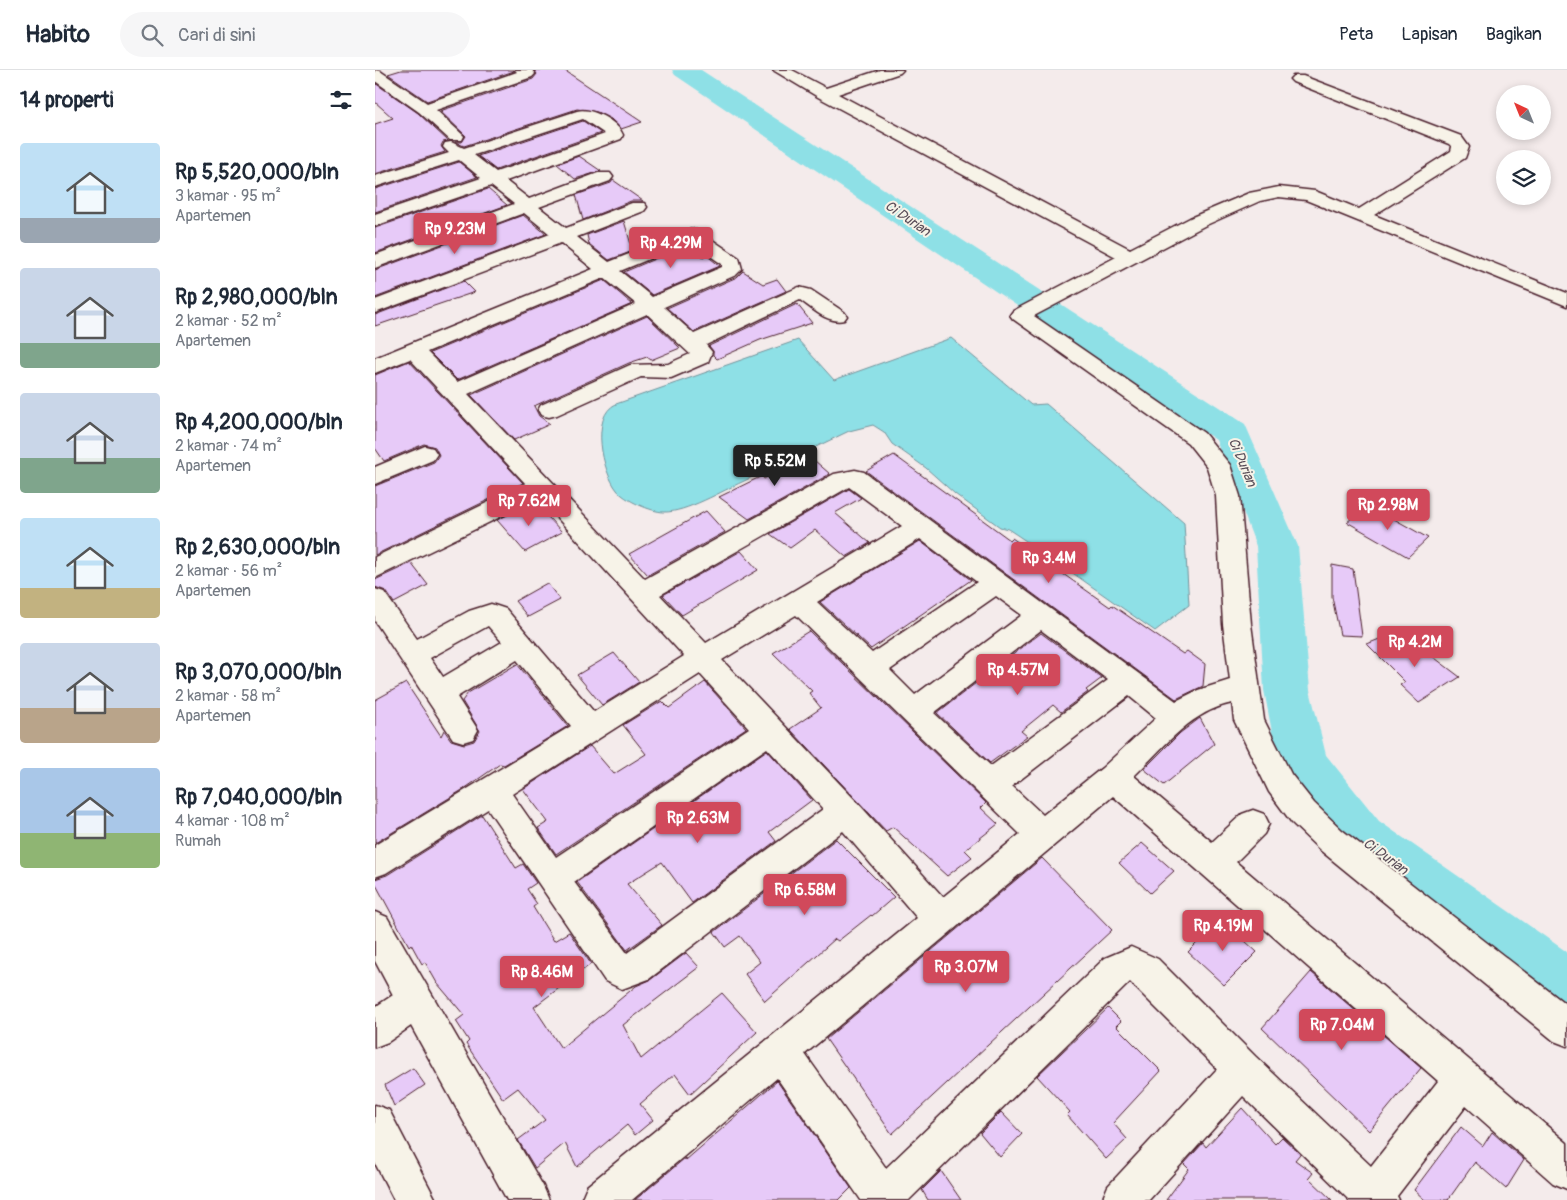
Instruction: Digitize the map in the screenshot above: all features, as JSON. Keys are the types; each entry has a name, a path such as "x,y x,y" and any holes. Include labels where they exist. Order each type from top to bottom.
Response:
{"street":[{"path":"425,110 527,74 523,70"},
{"path":"781,70 1129,257"},
{"path":"825,94 895,70"},
{"path":"375,74 425,110 456,146 563,236 650,305 701,352 697,359 671,371 638,370 549,410"},
{"path":"486,75 500,84"},
{"path":"1298,79 1455,140 1461,147 1459,154 1360,216"},
{"path":"558,105 573,117"},
{"path":"375,161 384,179 456,146 588,115 614,132 615,135 607,140 375,220"},
{"path":"375,262 604,177"},
{"path":"1567,300 1309,195 1293,192 1265,194 1197,222 1020,315 1160,411 1196,438 1218,465 1228,496 1244,690 1249,720 1262,750 1280,783 1303,812 1371,873 1567,1028"},
{"path":"376,306 638,207"},
{"path":"375,366 692,235 732,262 732,269 729,271 454,392"},
{"path":"693,343 799,293 804,294 837,316"},
{"path":"413,350 643,593 845,811 940,919"},
{"path":"376,473 425,454"},
{"path":"643,593 849,477 861,480 1129,680 1176,718"},
{"path":"375,568 542,486"},
{"path":"375,862 703,658 921,526"},
{"path":"869,670 996,582"},
{"path":"375,600 463,730"},
{"path":"798,600 1043,836"},
{"path":"412,654 479,618 491,614 500,618 591,729"},
{"path":"914,712 1041,615"},
{"path":"437,694 521,644"},
{"path":"989,784 1129,680"},
{"path":"601,1200 1043,836 1113,777 1176,718 1194,704 1215,694 1244,690"},
{"path":"553,878 769,731"},
{"path":"1113,777 1214,862 1567,1169"},
{"path":"492,790 617,969 629,971 845,811"},
{"path":"1214,862 1253,824"},
{"path":"375,928 523,1197"},
{"path":"781,1052 882,1199 1123,966 1131,964 1146,971 1374,1198 1464,1079"},
{"path":"375,1029 415,1001"},
{"path":"1122,1200 1242,1068"},
{"path":"375,1124 416,1200"}],"water":[{"path":"951,338 1031,405 1046,404 1184,523 1189,605 1155,631 1047,555 1008,529 1000,527 955,494 926,468 892,444 884,432 873,425 849,431 704,500 673,511 653,510 626,498 617,490 607,470 603,458 601,431 603,420 608,410 616,404 798,340 834,380"}],"building":[{"path":"401,70 514,71 427,101 388,74"},
{"path":"534,70 564,70 642,122 621,129 611,119 597,112 577,109 464,146 455,142 462,142 466,136 440,111 533,79 537,74"},
{"path":"375,83 418,113 448,141 443,142 441,146 445,152 375,174 375,124 393,118 375,102"},
{"path":"583,121 601,133 496,170 478,156"},
{"path":"579,156 601,171 575,179 557,164"},
{"path":"459,162 477,177 375,212 375,189"},
{"path":"613,180 643,201 631,201 583,220 576,195 611,183"},
{"path":"488,189 507,205 375,253 375,228"},
{"path":"523,215 546,234 375,298 375,270"},
{"path":"624,221 633,251 609,260 589,244 587,235"},
{"path":"690,244 703,257 706,255 720,266 652,295 624,272"},
{"path":"743,271 763,284 777,279 786,291 694,332 667,308 737,277"},
{"path":"604,280 632,304 457,380 430,353"},
{"path":"464,281 475,292 375,326 375,315"},
{"path":"797,304 812,323 760,340 717,359 713,355 713,351 709,346"},
{"path":"647,316 680,348 651,360 647,357 629,363 534,406 539,416 550,424 514,440 471,395"},
{"path":"409,361 523,483 375,555 375,486 434,462 439,455 435,447 424,444 384,461 375,448 375,375"},
{"path":"807,454 830,474 749,519 719,497 762,476 764,479"},
{"path":"894,455 1010,540 1012,538 1110,607 1112,605 1183,654 1187,651 1205,664 1203,686 1176,699 866,471"},
{"path":"849,489 861,498 835,513 870,543 846,557 815,530 790,548 770,534"},
{"path":"534,502 562,532 525,552 497,520"},
{"path":"1369,505 1428,538 1408,557 1347,522"},
{"path":"706,511 725,532 648,575 629,554"},
{"path":"920,541 971,580 871,649 820,602"},
{"path":"741,551 758,570 682,615 663,595"},
{"path":"411,563 428,585 394,603 386,591 375,587 375,580"},
{"path":"1332,565 1353,569 1362,636 1340,635 1332,597"},
{"path":"547,583 560,600 528,617 515,601"},
{"path":"809,631 986,803 981,808 998,824 965,850 972,857 947,876 893,827 886,831 790,729 821,708 809,693 812,691 773,653"},
{"path":"1041,633 1102,678 1086,690 1088,692 1061,712 1053,705 1021,731 1027,736 990,763 937,713"},
{"path":"1387,636 1403,652 1415,643 1460,677 1419,703 1400,685 1405,682 1367,644"},
{"path":"614,653 639,682 602,705 577,675"},
{"path":"517,664 568,726 504,765 500,764 464,789 375,843 375,700 406,683 441,736 444,730 451,740 464,744 474,741 480,731 462,701 468,693"},
{"path":"705,682 746,728 556,854 538,828 548,822 523,789 590,746 614,774 646,754 623,725 662,701 669,708"},
{"path":"1200,718 1214,744 1164,785 1144,769 1180,733"},
{"path":"767,750 812,800 769,832 776,841 692,903 662,862 627,884 662,925 627,950 577,882"},
{"path":"482,815 516,868 523,864 536,883 527,889 537,904 533,907 554,941 569,932 591,964 534,1007 561,1048 636,986 650,980 686,953 699,967 623,1025 641,1059 722,993 757,1032 690,1094 675,1074 640,1104 653,1120 635,1135 627,1125 577,1167 565,1143 535,1168 518,1140 545,1120 518,1088 503,1099 466,1044 469,1041 456,1021 464,1015 437,983 425,962 422,964 411,944 409,946 375,883 375,879 387,875"},
{"path":"836,839 894,897 838,941 835,939 765,1001 745,974 760,962 740,936 725,947 714,932"},
{"path":"1142,843 1174,871 1150,893 1119,863"},
{"path":"1042,858 1112,930 892,1134 826,1039"},
{"path":"1221,919 1257,952 1224,985 1188,952"},
{"path":"1311,972 1421,1068 1369,1131 1262,1028"},
{"path":"1108,1008 1121,1021 1116,1026 1161,1071 1113,1123 1127,1139 1106,1159 1067,1115 1070,1112 1037,1076"},
{"path":"413,1068 425,1085 394,1106 385,1085"},
{"path":"777,1081 851,1188 839,1200 635,1200 685,1158 686,1160"},
{"path":"1242,1108 1275,1144 1282,1137 1300,1154 1295,1160 1313,1173 1309,1178 1332,1200 1166,1200 1189,1169 1184,1164 1203,1143 1206,1147"},
{"path":"1001,1112 1022,1134 1000,1157 980,1133"},
{"path":"1461,1127 1483,1146 1492,1132 1524,1160 1506,1189 1475,1162 1448,1200 1425,1200 1414,1190"},
{"path":"941,1171 961,1200 928,1200 922,1190"}],"waterway":[{"name":"Ci Durian","path":"684,70 1232,433 1277,546 1287,690 1303,764 1361,838 1567,987"}]}
